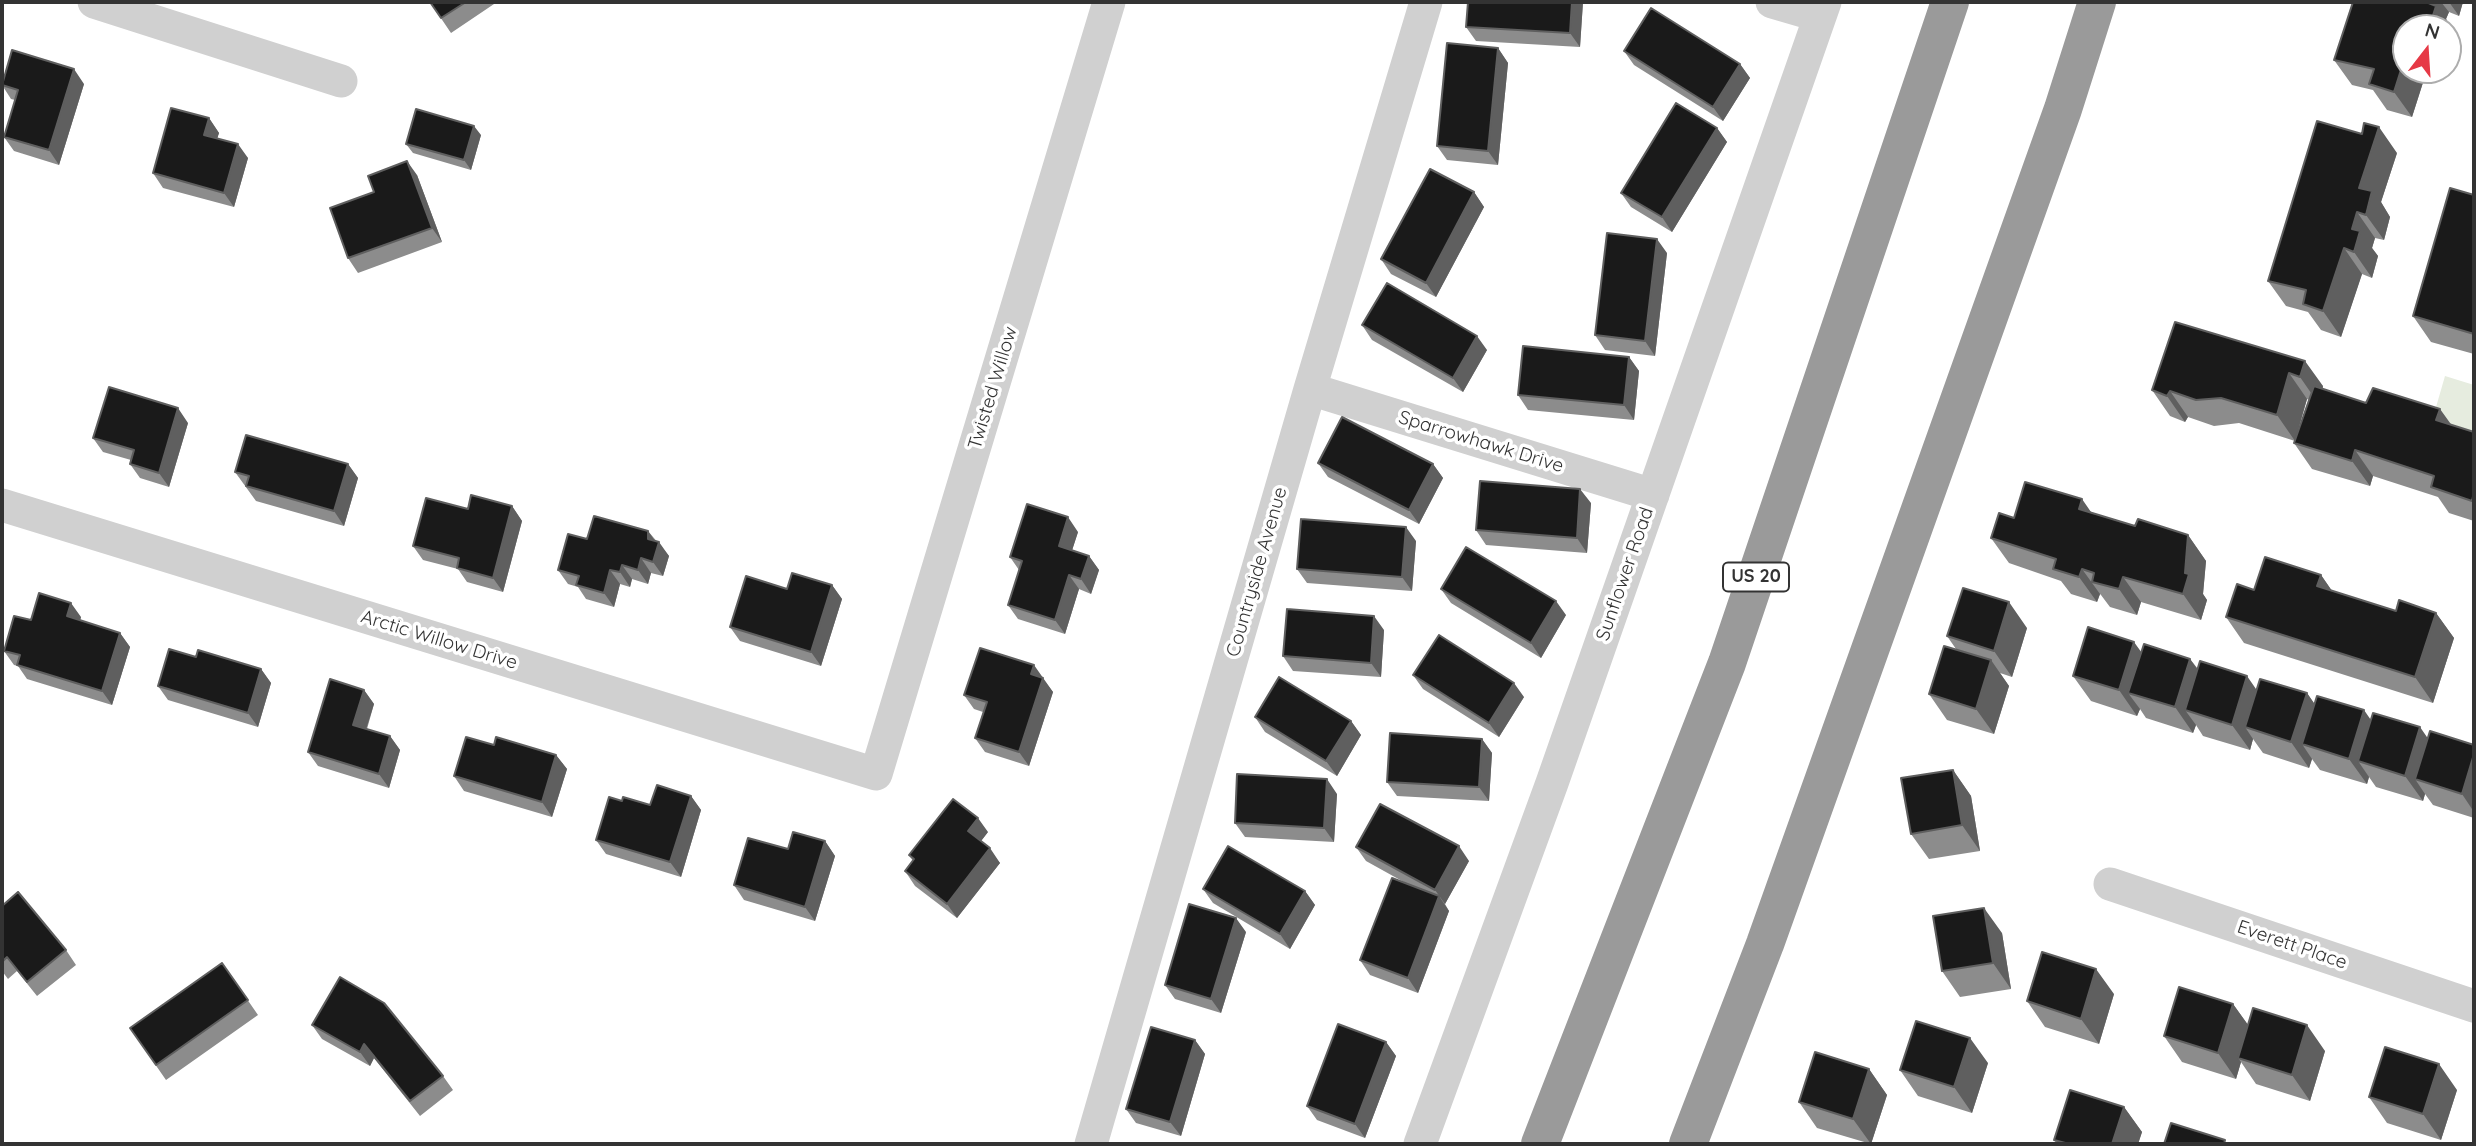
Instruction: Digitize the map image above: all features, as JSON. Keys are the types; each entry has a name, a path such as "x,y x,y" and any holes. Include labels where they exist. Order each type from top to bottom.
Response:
{"highway":[{"name":"US 20","path":"1540,1144 1727,663 1950,2"},
{"path":"1688,1144 1769,931 2063,109 2098,2"}],"street":[{"path":"94,2 341,80"},
{"name":"Twisted Willow","path":"876,774 1109,2"},
{"name":"Countryside Avenue","path":"1091,1144 1426,2"},
{"path":"1772,2 1822,9"},
{"name":"Sunflower Road","path":"1420,1144 1552,783 1822,9"},
{"name":"Sparrowhawk Drive","path":"1310,390 1653,495"},
{"name":"Arctic Willow Drive","path":"2,505 876,774"},
{"name":"Everett Place","path":"2110,884 2474,1006"}],"shaded area":[{"path":"2445,376 2474,385 2474,434 2432,421"}],"building":[{"path":"430,2 466,2 441,18"},
{"path":"1468,2 1572,2 1570,33 1466,27"},
{"path":"2353,2 2426,2 2436,6 2433,14 2392,14 2392,84 2397,84 2394,92 2369,84 2374,69 2334,60"},
{"path":"1651,8 1740,64 1713,107 1624,51"},
{"path":"1447,43 1498,48 1488,151 1437,146"},
{"path":"12,50 74,69 49,150 4,137 18,90 2,85"},
{"path":"1676,103 1717,128 1662,217 1621,193"},
{"path":"171,108 209,118 204,135 238,144 224,193 153,173"},
{"path":"416,109 474,126 464,160 406,144"},
{"path":"2317,121 2362,134 2364,123 2379,127 2359,188 2372,191 2366,215 2357,212 2352,229 2360,231 2354,252 2344,248 2323,311 2303,304 2306,290 2268,281"},
{"path":"407,161 432,228 348,258 330,208 374,192 368,176"},
{"path":"1430,169 1474,192 1426,283 1381,259"},
{"path":"2450,188 2474,195 2474,334 2413,316"},
{"path":"1607,233 1657,239 1645,341 1595,335"},
{"path":"1387,283 1477,336 1453,378 1362,325"},
{"path":"2175,322 2305,361 2300,377 2289,373 2277,415 2221,398 2196,400 2170,391 2167,396 2152,390"},
{"path":"1523,346 1629,357 1624,405 1518,395"},
{"path":"2314,386 2366,403 2373,388 2440,409 2436,420 2474,432 2472,501 2431,487 2434,476 2355,450 2352,461 2294,443"},
{"path":"109,387 178,408 159,473 130,464 134,450 93,438"},
{"path":"1342,417 1433,464 1409,510 1318,463"},
{"path":"246,435 348,464 334,511 246,486 249,476 235,472"},
{"path":"1480,481 1580,489 1577,538 1476,530"},
{"path":"2025,482 2082,499 2079,509 2135,526 2138,519 2188,535 2185,573 2189,574 2183,594 2123,577 2119,589 2092,582 2094,573 2082,569 2079,577 2053,569 2056,559 1991,538 1999,513 2014,518"},
{"path":"471,495 512,506 493,578 457,568 459,558 413,546 426,498 468,509"},
{"path":"1027,504 1068,517 1059,546 1089,556 1081,579 1069,575 1055,620 1008,605 1022,561 1010,557"},
{"path":"594,516 648,531 648,539 659,542 653,562 641,558 638,570 622,565 620,572 610,570 604,593 576,585 579,576 558,570 568,534 587,539"},
{"path":"1301,519 1406,527 1402,577 1297,569"},
{"path":"1466,547 1556,601 1531,643 1441,589"},
{"path":"2265,557 2321,575 2317,586 2396,611 2399,600 2436,613 2415,677 2226,617 2237,584 2254,590"},
{"path":"792,573 832,585 811,652 730,627 746,576 787,589"},
{"path":"1963,588 2009,602 1994,651 1947,636"},
{"path":"39,593 71,603 67,616 120,633 102,691 17,665 20,655 4,651 14,616 31,620"},
{"path":"1287,609 1374,616 1371,663 1283,656"},
{"path":"2088,627 2134,642 2119,690 2073,676"},
{"path":"1439,635 1514,683 1489,723 1413,675"},
{"path":"2144,644 2190,659 2175,707 2128,693"},
{"path":"1944,646 1991,660 1976,709 1929,694"},
{"path":"980,648 1034,665 1031,674 1043,678 1019,752 975,738 987,702 964,695"},
{"path":"169,649 196,657 198,650 261,669 248,713 158,686"},
{"path":"2200,661 2247,676 2232,725 2185,710"},
{"path":"1279,677 1351,721 1326,761 1255,717"},
{"path":"330,679 364,690 353,725 390,736 379,774 308,752"},
{"path":"2260,679 2307,693 2291,742 2245,727"},
{"path":"2317,696 2364,710 2349,759 2302,744"},
{"path":"2373,713 2420,727 2405,776 2358,761"},
{"path":"2430,731 2474,745 2474,754 2462,794 2415,779"},
{"path":"1390,733 1482,739 1479,787 1387,782"},
{"path":"466,737 494,745 496,737 556,755 542,802 454,776"},
{"path":"1953,770 1962,825 1911,834 1901,778"},
{"path":"1237,774 1327,779 1324,828 1235,823"},
{"path":"657,785 691,796 670,862 596,840 609,797 622,801 623,797 650,805"},
{"path":"953,799 978,818 968,831 990,848 947,904 905,871 914,859 909,855"},
{"path":"1380,804 1459,846 1435,890 1356,847"},
{"path":"793,832 825,841 805,907 734,885 748,838 788,849"},
{"path":"1228,846 1305,891 1280,934 1203,889"},
{"path":"1392,878 1439,896 1408,978 1360,960"},
{"path":"18,892 66,950 27,982 7,957 2,962 2,906"},
{"path":"1189,904 1236,918 1211,999 1165,985"},
{"path":"1984,908 1993,963 1942,971 1933,916"},
{"path":"2042,952 2096,969 2081,1019 2027,1001"},
{"path":"222,963 248,1000 156,1065 130,1028"},
{"path":"340,977 384,1003 443,1076 410,1101 364,1044 360,1052 312,1025"},
{"path":"2179,987 2233,1004 2218,1053 2164,1036"},
{"path":"2253,1008 2307,1025 2292,1075 2238,1058"},
{"path":"1916,1021 1970,1038 1954,1087 1900,1070"},
{"path":"1338,1024 1386,1042 1355,1124 1307,1106"},
{"path":"1151,1027 1195,1040 1170,1122 1126,1109"},
{"path":"2385,1047 2439,1064 2423,1114 2369,1097"},
{"path":"1815,1052 1869,1069 1853,1119 1799,1102"},
{"path":"2070,1090 2124,1107 2112,1144 2069,1144 2054,1140"},
{"path":"2171,1123 2225,1140 2224,1144 2164,1144"}]}
